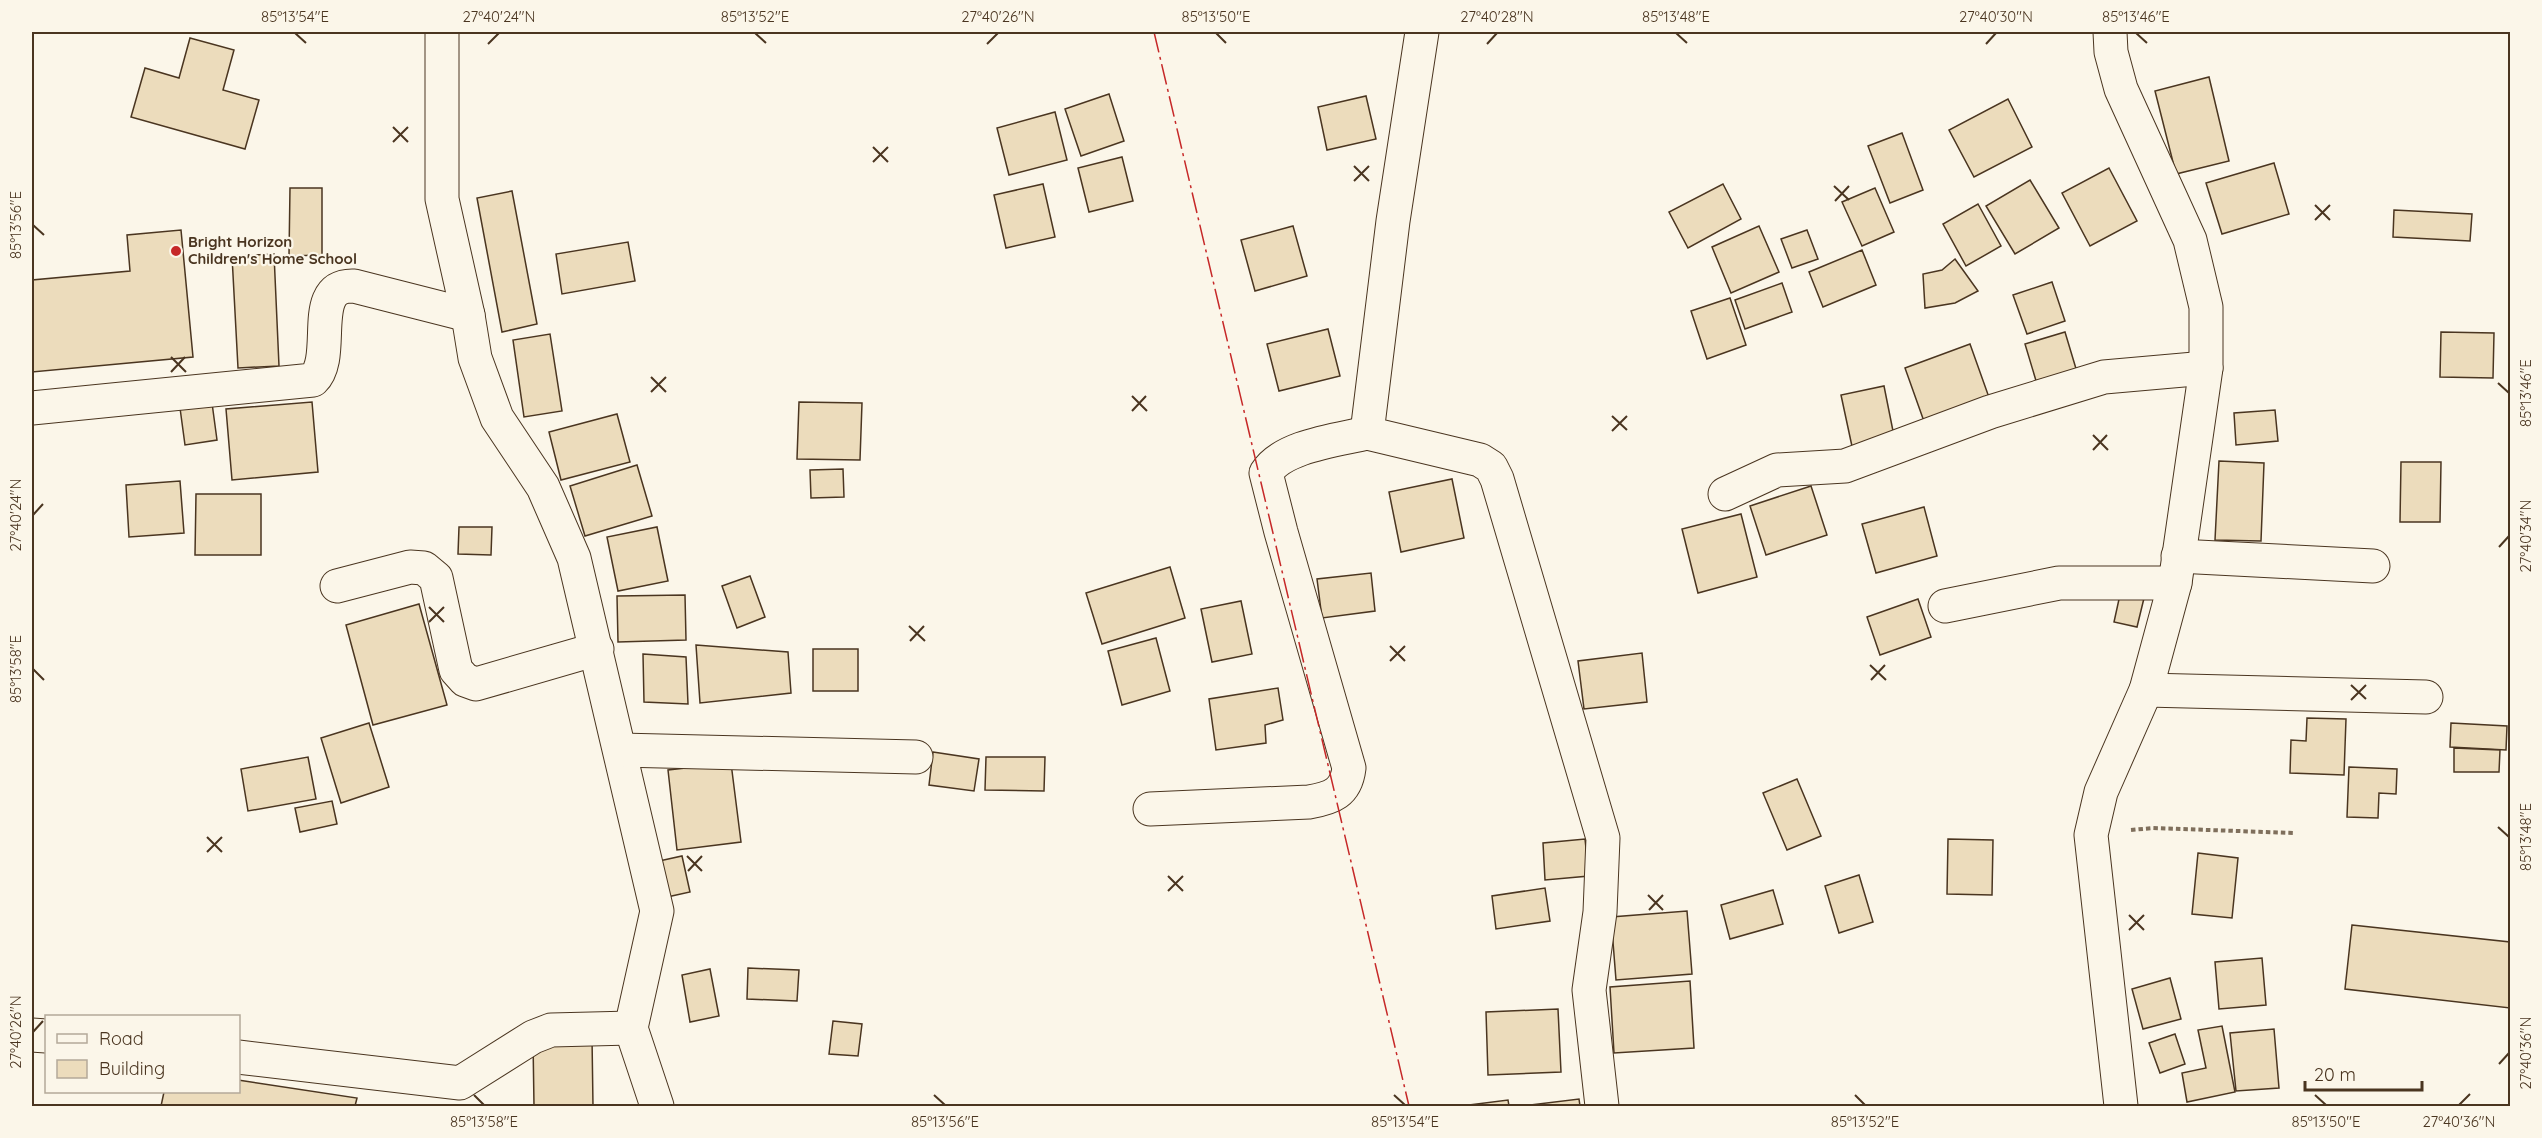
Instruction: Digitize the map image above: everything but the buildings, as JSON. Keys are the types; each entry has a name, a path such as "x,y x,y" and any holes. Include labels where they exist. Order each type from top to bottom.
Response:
{"street":[{"path":"442,32 442,199 468,315 475,358 497,418 543,487 574,558 657,910 631,1028 657,1107"},
{"path":"1367,433 1393,221 1422,32"},
{"path":"2110,32 2111,52 2121,89 2190,240 2206,307 2206,368 2176,569 2146,690 2101,792 2091,835 2121,1107"},
{"path":"32,408 313,380 318,373 324,343 328,299 333,290 341,285 354,286 468,315"},
{"path":"1725,494 1776,470 1845,466 1990,412 2104,377 2206,368"},
{"path":"1150,809 1309,802 1329,799 1342,790 1348,780 1349,768 1284,544 1266,473 1272,463 1281,457 1315,446 1367,433 1480,460 1491,467 1497,479 1603,838 1600,912 1589,990 1602,1107"},
{"path":"1945,606 2059,583 2176,569 2373,566"},
{"path":"337,586 410,567 424,568 436,579 456,670 465,680 476,684 597,649"},
{"path":"2146,690 2426,698"},
{"path":"620,750 916,757"},
{"path":"240,1057 460,1083 533,1037 551,1030 631,1028"}],"path":[{"path":"2091,835 2153,828 2293,833"}],"power":[{"path":"1154,32 1409,1106"}],"place":[{"name":"Bright Horizon Children's Home School","path":"176,251"}]}
